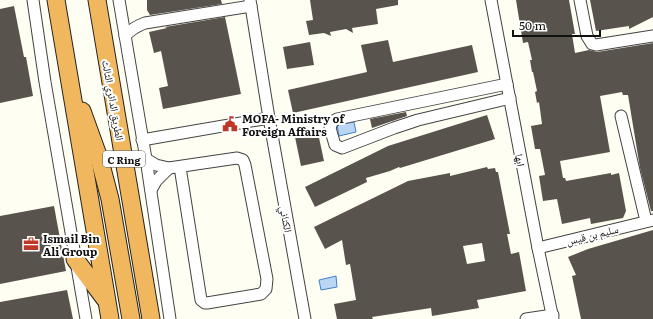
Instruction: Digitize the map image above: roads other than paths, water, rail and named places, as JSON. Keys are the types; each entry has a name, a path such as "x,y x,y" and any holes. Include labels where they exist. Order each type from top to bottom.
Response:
{"highway":[{"path":"56,0 110,319"},
{"path":"93,0 100,19"},
{"name":"الطريق الدائري الثالث","path":"97,0 151,319"},
{"path":"69,78 90,131 108,191 131,319"},
{"path":"75,259 107,302"}],"street":[{"path":"33,0 45,82 86,319"},
{"name":"الطريق الدائري الثالث","path":"119,0 151,190 170,319"},
{"name":"ابها","path":"491,0 538,248 553,317"},
{"path":"580,0 586,36 592,44 596,45 653,36"},
{"path":"125,36 138,25 145,23 250,3"},
{"name":"الكناني","path":"250,3 305,319"},
{"path":"507,84 334,120 330,128 333,142 337,147 342,148 394,128 443,113 510,98"},
{"path":"463,94 466,108"},
{"name":"سليم بن قيس","path":"538,248 650,221 621,116"},
{"path":"142,140 269,118"},
{"path":"146,159 156,165 169,168 237,158 242,160 244,163 267,280 266,289 261,294 207,303 204,303 201,300 180,167"},
{"path":"151,190 156,181 169,168"},
{"path":"526,319 553,317"}],"water":[{"path":"354,122 356,132 339,136 337,125"},
{"path":"336,276 337,287 321,290 319,280"}],"place":[{"name":"MOFA- Ministry of Foreign Affairs","path":"230,124"},
{"name":"Ismail Bin Ali Group","path":"31,244"}]}
